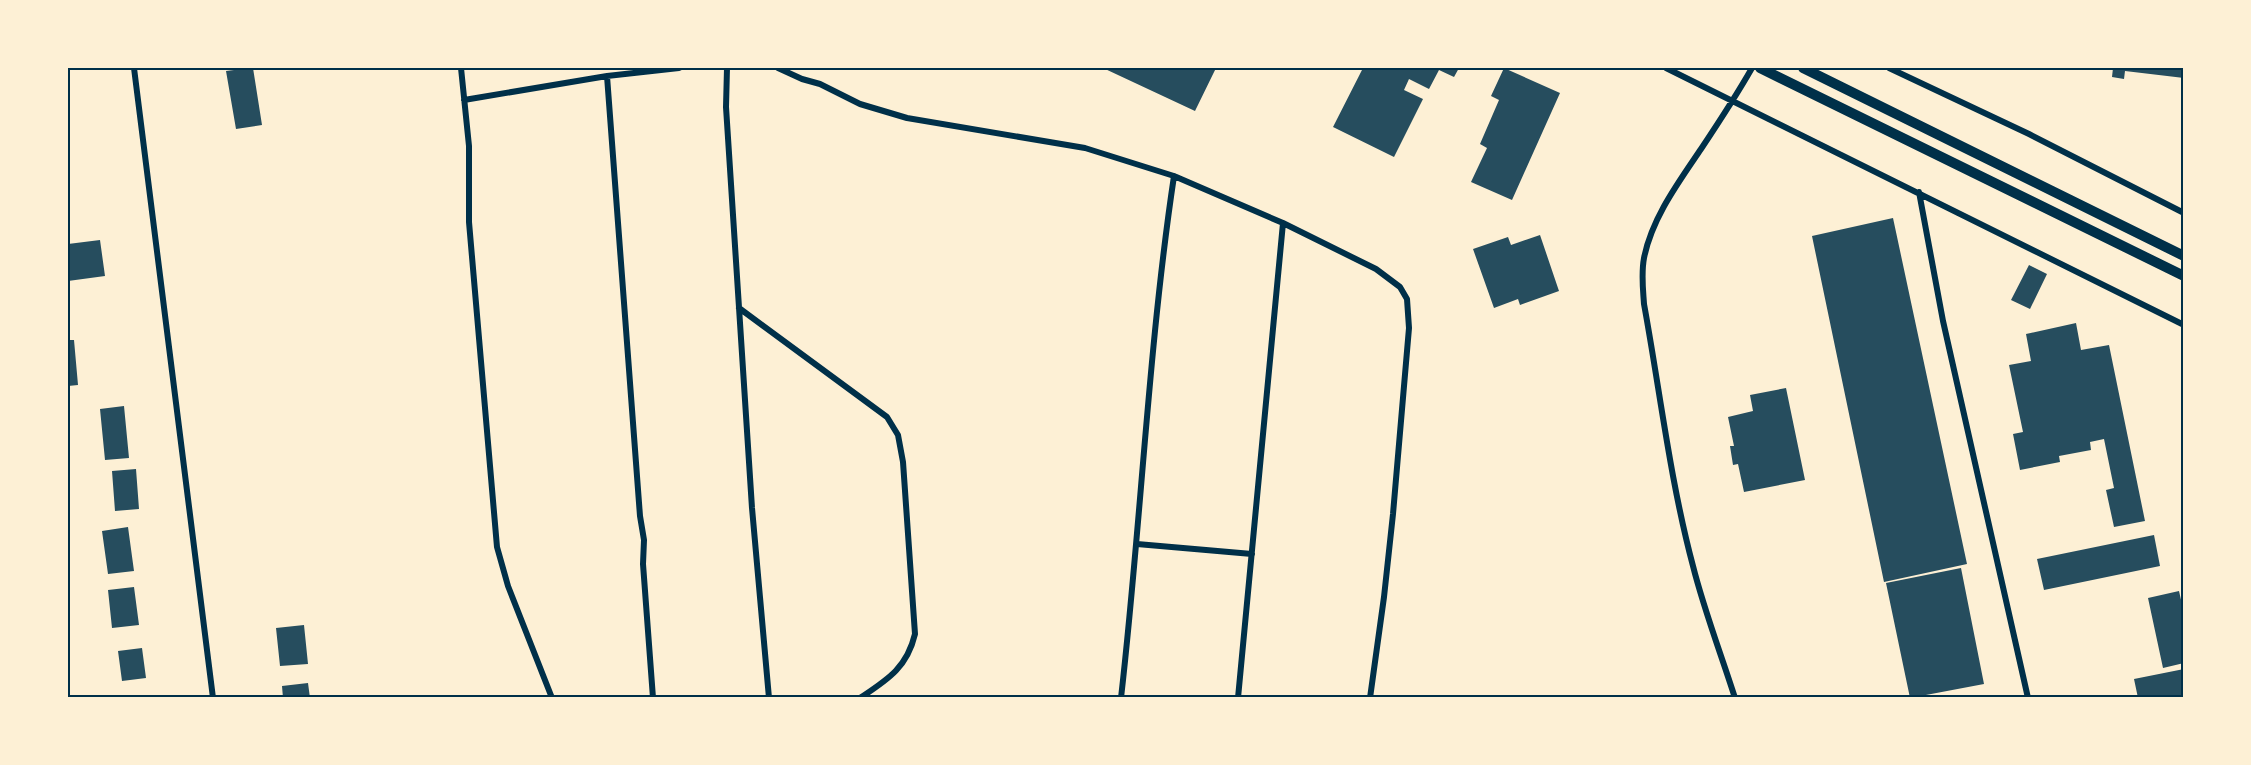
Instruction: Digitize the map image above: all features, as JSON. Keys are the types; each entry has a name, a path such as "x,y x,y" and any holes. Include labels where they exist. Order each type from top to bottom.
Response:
{"main road":[{"path":"1760,68 2184,276"},
{"path":"1803,68 2184,256"}],"street":[{"path":"135,68 213,698"},
{"path":"461,68 469,146 470,222 497,547 508,586 552,698"},
{"path":"464,100 607,76 679,68"},
{"path":"727,68 726,107 757,584 769,698"},
{"path":"778,68 820,84 860,104 907,118 1085,148 1174,176 1283,224 1376,269 1389,278 1403,293 1410,313 1392,526 1370,698"},
{"path":"1666,68 2184,325"},
{"path":"1734,698 1693,567 1685,533 1668,453 1642,280 1644,258 1651,233 1672,191 1733,101 1752,68"},
{"path":"1889,68 2029,134 2184,213"},
{"path":"607,76 640,516 644,540 643,564 653,698"},
{"path":"1121,698 1164,242 1174,176"},
{"path":"1919,192 1943,321 2028,698"},
{"path":"1238,698 1283,224"},
{"path":"739,308 887,417 898,435 903,462 915,634 912,647 898,670 860,698"},
{"path":"1137,544 1252,554"}],"building":[{"path":"253,68 262,125 236,129 226,71"},
{"path":"1103,68 1216,68 1195,111"},
{"path":"1363,68 1459,68 1454,77 1439,70 1429,89 1409,79 1404,90 1423,99 1394,157 1333,127"},
{"path":"1504,68 1560,93 1512,200 1471,182 1487,148 1480,144 1499,100 1491,96"},
{"path":"2113,68 2184,68 2184,78 2125,71 2124,79 2112,77"},
{"path":"1893,218 1967,564 1884,582 1812,236"},
{"path":"1540,235 1559,291 1520,305 1518,299 1494,308 1473,249 1508,237 1511,245"},
{"path":"100,240 105,276 68,281 68,244"},
{"path":"2029,265 2047,274 2030,309 2011,300"},
{"path":"2076,323 2081,350 2109,345 2145,521 2114,527 2106,490 2114,488 2104,439 2090,442 2091,450 2059,456 2060,462 2020,470 2013,434 2023,432 2009,365 2031,361 2026,334"},
{"path":"68,340 74,340 78,385 68,386"},
{"path":"1786,388 1805,480 1744,492 1738,464 1733,465 1730,446 1734,446 1728,417 1753,411 1750,395"},
{"path":"124,406 129,458 105,460 100,409"},
{"path":"136,469 139,509 115,511 112,471"},
{"path":"128,527 134,571 108,574 102,531"},
{"path":"2154,535 2160,566 2044,590 2037,559"},
{"path":"1961,568 1984,684 1910,698 1886,583"},
{"path":"134,587 139,625 112,628 108,590"},
{"path":"2179,591 2184,613 2184,663 2163,668 2148,598"},
{"path":"304,625 308,664 280,666 276,628"},
{"path":"142,648 146,678 122,681 118,651"},
{"path":"2184,669 2184,698 2138,698 2134,679"},
{"path":"308,683 310,698 283,698 282,686"}]}
